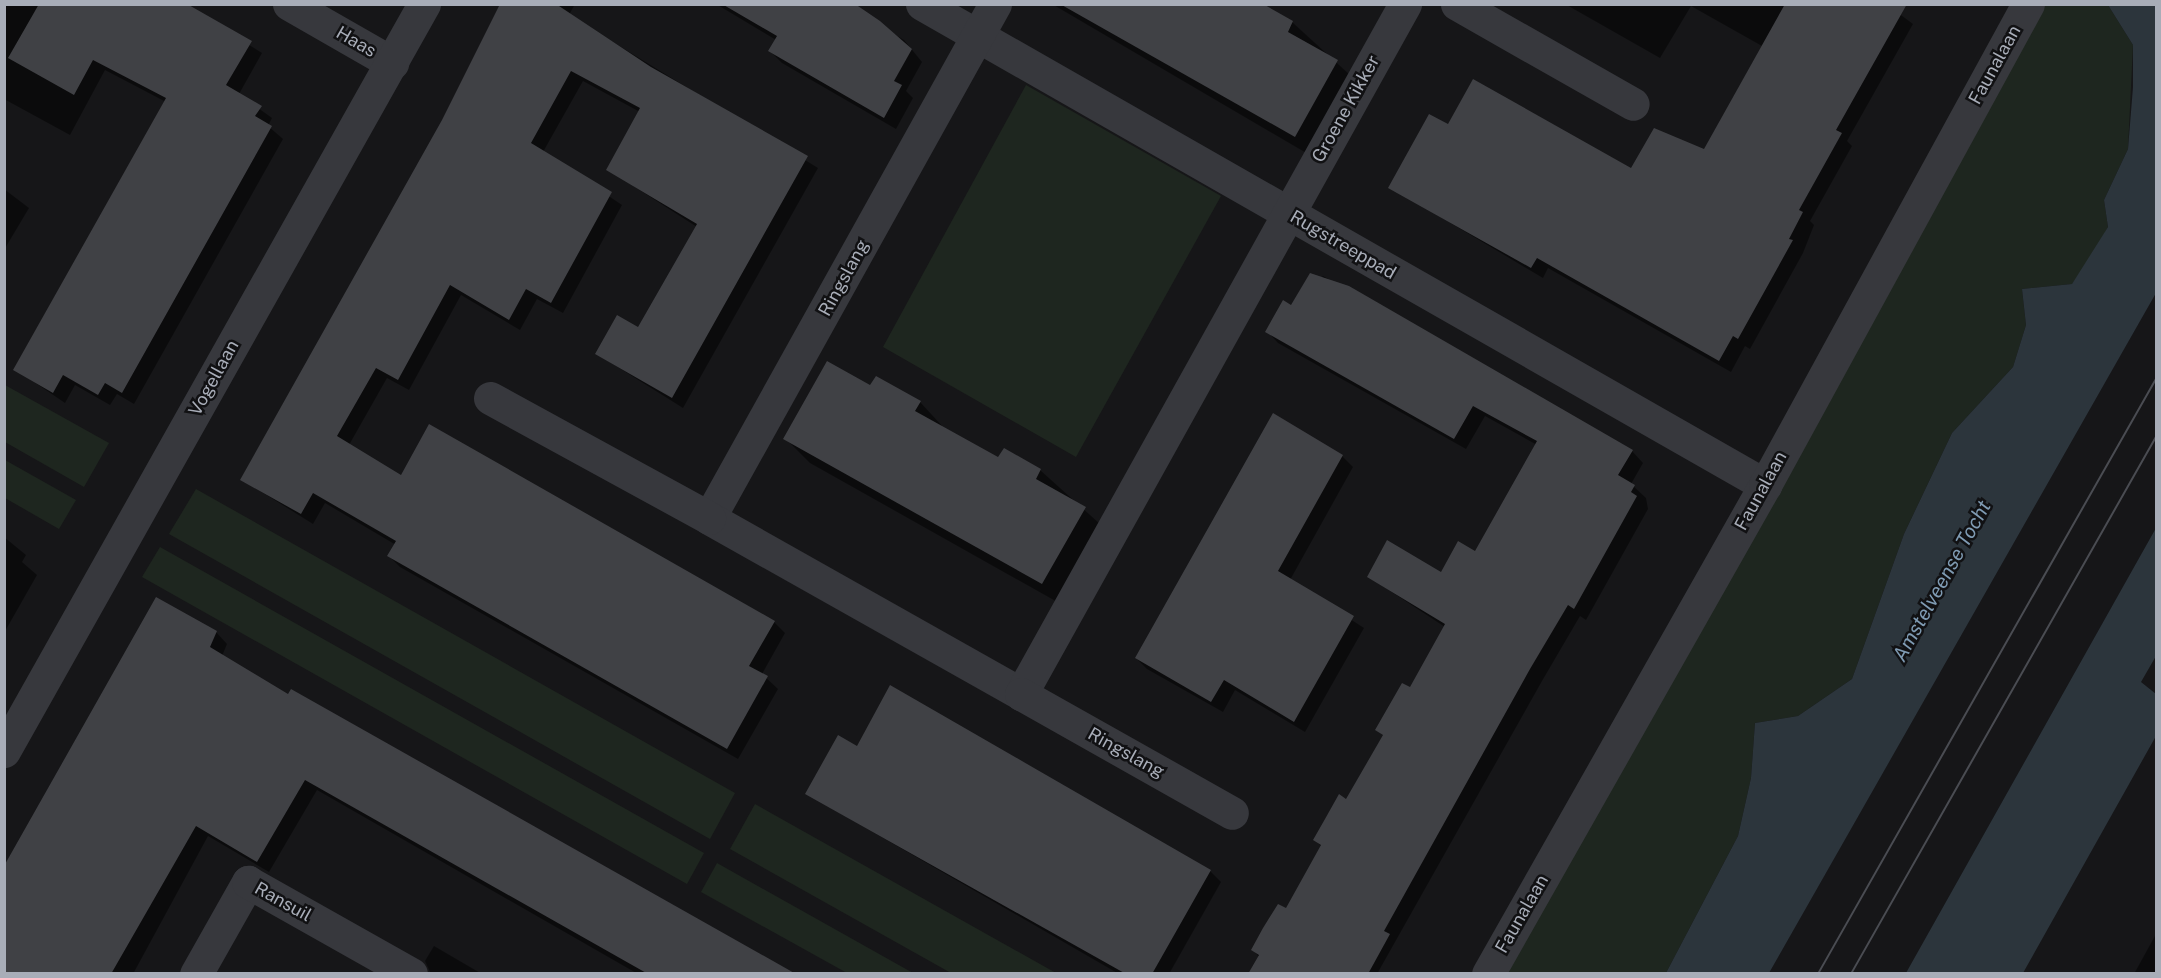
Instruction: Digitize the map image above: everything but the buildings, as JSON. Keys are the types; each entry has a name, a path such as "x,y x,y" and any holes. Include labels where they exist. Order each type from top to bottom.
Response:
{"street":[{"name":"Haas","path":"289,4 392,63"},
{"name":"Vogellaan","path":"4,751 424,4"},
{"name":"Rugstreeppad","path":"922,4 1765,485"},
{"path":"977,36 995,4"},
{"name":"Groene Kikker","path":"1288,213 1405,4"},
{"path":"1457,4 1633,104"},
{"name":"Faunalaan","path":"1488,974 1765,485 2028,4"},
{"name":"Ringslang","path":"709,518 977,36"},
{"path":"1021,694 1288,213"},
{"name":"Ringslang","path":"490,398 709,518 1232,813"},
{"name":"Ransuil","path":"196,974 248,882 411,974"}],"shaded area":[{"path":"2027,5 2108,5 2133,45 2128,149 2104,200 2108,227 2093,257 2072,284 2022,289 2026,325 2013,367 1952,433 1904,534 1852,679 1798,716 1755,723 1751,778 1738,836 1666,973 1486,974"},
{"path":"1026,85 1221,196 1076,457 883,347"},
{"path":"5,385 109,443 84,487 5,442"},
{"path":"5,460 76,500 59,529 5,498"},
{"path":"196,489 735,793 710,839 169,534"},
{"path":"160,547 704,853 687,884 142,577"},
{"path":"755,804 1056,973 951,973 730,849"},
{"path":"717,863 913,973 847,973 701,892"}],"water":[{"name":"Amstelveense Tocht","path":"2108,5 2156,5 2156,293 1769,973 1666,973 1738,836 1751,778 1755,723 1798,716 1852,679 1904,534 1952,433 2013,367 2026,325 2022,289 2072,284 2108,227 2104,200 2128,149 2133,87 2133,45"},
{"path":"2156,528 2156,656 2141,682 2156,694 2156,736 2023,973 1906,973"}],"tram line":[{"path":"1818,974 2156,379"},
{"path":"1851,974 2156,437"}]}
